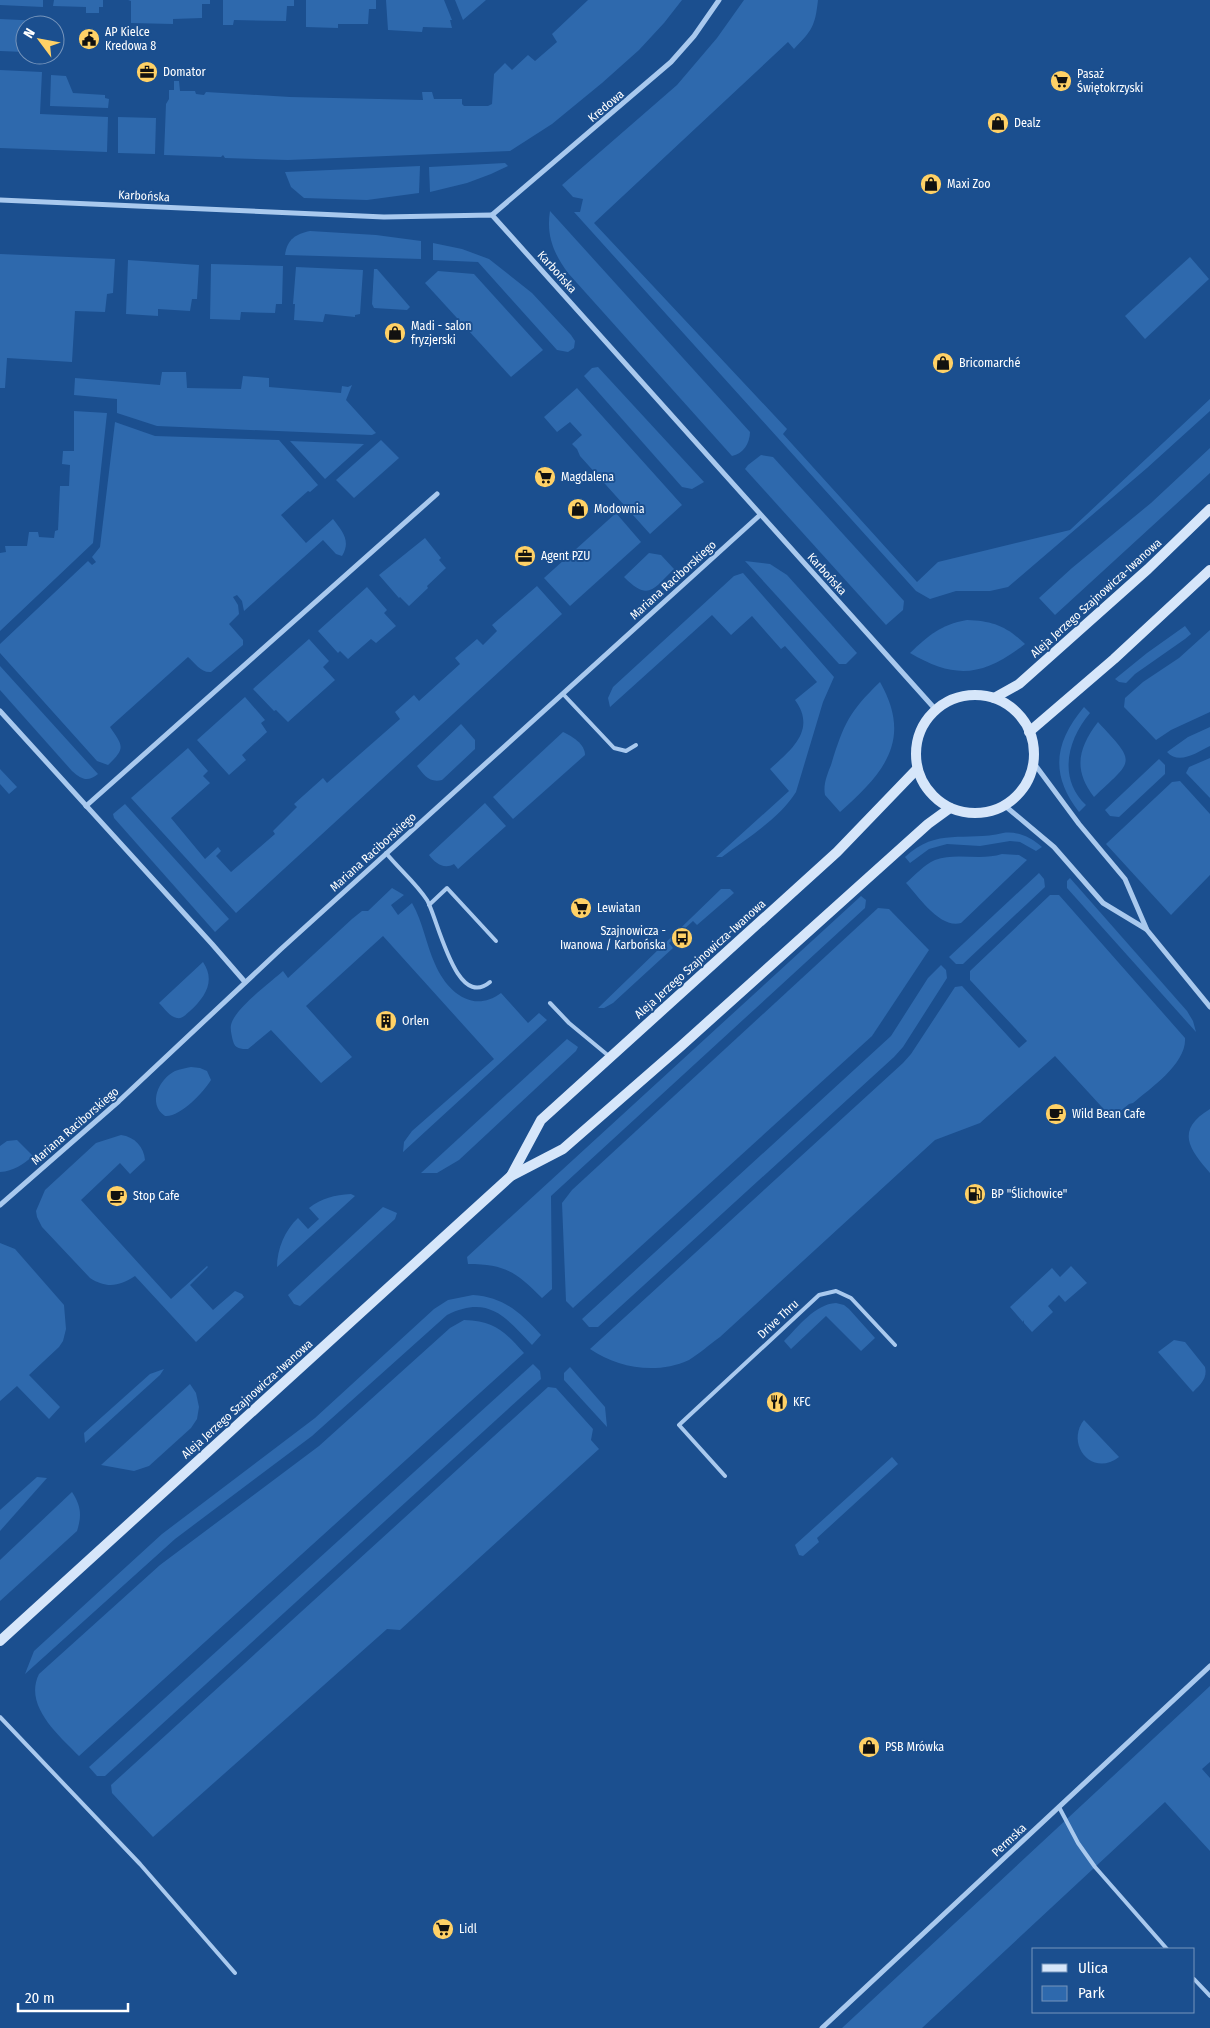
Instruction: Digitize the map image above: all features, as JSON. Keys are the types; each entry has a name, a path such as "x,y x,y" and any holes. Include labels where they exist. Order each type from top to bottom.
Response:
{"main road":[{"name":"Aleja Jerzego Szajnowicza-Iwanowa","path":"994,698 1019,684 1148,569 1210,509"},
{"path":"1029,732 1114,659 1210,570"},
{"path":"979,695 994,698 1016,711 1024,721 1029,732 1033,747 1033,762 1028,779 1018,794 1004,805 987,812 968,813 950,808 938,801 922,781 916,753 918,737 925,722 948,701 964,696 979,695"},
{"name":"Aleja Jerzego Szajnowicza-Iwanowa","path":"511,1176 541,1120 837,852 918,769"},
{"name":"Aleja Jerzego Szajnowicza-Iwanowa","path":"0,1641 511,1176 563,1149 680,1047 928,824 950,808"}],"street":[{"name":"Kredowa","path":"492,215 671,62 694,36 719,0"},
{"name":"Karbońska","path":"0,200 384,217 492,215 936,710"},
{"path":"86,806 437,494"},
{"name":"Mariana Raciborskiego","path":"0,1205 119,1102 245,982 760,515"},
{"path":"0,711 245,982"},
{"path":"1033,762 1079,824 1125,879 1147,930 1210,1007"},
{"path":"1004,805 1054,848 1103,903 1147,930"},
{"name":"Permska","path":"822,2028 1210,1666"}],"lane":[{"path":"563,694 614,748 626,751 636,745"},
{"path":"386,854 429,905 454,968 460,978 466,984 477,988 484,987 490,982"},
{"path":"429,905 448,888 496,941"},
{"path":"550,1003 569,1023 610,1057"},
{"name":"Drive Thru","path":"725,1476 679,1425 807,1305 825,1292 836,1291 851,1298 895,1345"},
{"path":"0,1717 140,1864 234,1972"},
{"path":"1059,1807 1078,1844 1095,1867 1166,1948"},
{"path":"1195,1980 1210,1996"}],"green space":[{"path":"0,0 43,0 43,7 0,5"},
{"path":"54,0 103,0 103,7 99,7 99,13 86,13 86,7 53,6"},
{"path":"128,0 210,0 210,4 202,4 202,18 173,19 173,24 131,23 131,1"},
{"path":"223,0 294,0 294,6 287,6 286,21 234,20 233,25 223,25"},
{"path":"306,0 376,0 376,9 369,9 368,24 338,24 338,28 306,27"},
{"path":"386,0 444,0 452,20 450,20 452,28 423,27 422,32 388,30"},
{"path":"455,0 486,0 463,20"},
{"path":"588,0 682,0 639,50 602,83 552,124 510,151 288,160 225,158 223,155 221,157 164,155 166,104 169,99 169,90 174,90 174,81 179,81 180,91 195,91 196,94 204,95 206,92 290,97 423,100 422,92 432,92 434,99 462,99 464,106 488,106 492,104 494,74 505,63 512,70 528,55 535,61 557,42 552,34"},
{"path":"744,0 818,0 812,28 794,49 788,42 594,223 787,429 783,434 917,582 938,562 1070,530 1210,399 1210,411 1147,468 1008,587 990,591 956,591 930,599 916,591 574,212 580,212 583,199 573,197 562,185 677,85 717,38"},
{"path":"0,19 15,20 15,52 0,51"},
{"path":"0,70 42,72 40,114 108,117 107,152 0,148"},
{"path":"51,75 66,76 73,93 105,95 105,98 109,99 108,108 50,106"},
{"path":"118,117 156,118 155,154 118,153"},
{"path":"505,163 508,166 491,174 467,183 430,192 429,167"},
{"path":"420,166 419,193 367,200 304,198 291,187 285,172"},
{"path":"550,211 750,432 747,444 743,450 732,456 568,273 552,244 549,229"},
{"path":"310,231 376,235 421,241 421,259 285,255 286,249 293,238"},
{"path":"433,243 462,249 489,259 532,293 571,335 575,341 574,348 568,352 557,350 478,262 433,260"},
{"path":"0,254 115,259 113,293 107,294 105,312 75,311 72,362 7,358 5,388 0,388"},
{"path":"1190,257 1209,279 1145,339 1125,316"},
{"path":"128,260 199,265 197,299 192,299 190,311 158,309 158,316 126,314"},
{"path":"211,264 283,266 282,304 276,304 275,313 241,312 240,320 210,319"},
{"path":"296,267 363,270 360,314 355,315 355,317 325,314 323,322 294,320 295,304 293,304"},
{"path":"374,269 377,269 410,307 407,310 374,308 372,304"},
{"path":"438,271 474,274 543,350 511,377 425,283"},
{"path":"598,367 704,482 692,489 682,487 584,376 592,368"},
{"path":"162,372 186,372 187,388 241,389 243,376 269,378 269,387 341,393 342,386 348,387 352,385 346,400 376,433 372,435 157,426 117,413 117,399 74,395 75,378 160,385"},
{"path":"577,388 682,505 650,534 580,456 572,444 582,435 570,422 557,432 544,417"},
{"path":"74,411 107,413 93,543 0,631 0,553 6,552 5,546 27,546 29,532 38,532 39,537 54,538 55,531 58,530 60,486 69,486 70,465 62,464 63,451 74,451"},
{"path":"115,422 155,436 279,440 318,485 310,492 308,491 281,515 306,543 333,519 343,532 346,546 342,556 336,554 323,540 244,611 242,601 237,595 233,597 238,605 239,614 229,624 243,640 243,645 211,672 201,669 188,657 110,727 121,747 118,755 108,765 97,761 0,653 0,644 88,561 92,565 96,562 92,557 100,547"},
{"path":"381,440 399,458 354,498 336,480"},
{"path":"290,441 364,444 325,479"},
{"path":"1210,448 1210,473 1055,615 1039,598 1072,568 1151,503"},
{"path":"761,455 773,457 904,601 903,610 886,625 745,469"},
{"path":"616,513 641,542 570,606 544,578"},
{"path":"425,538 441,558 439,560 446,568 409,606 399,598 379,575"},
{"path":"649,553 661,555 674,569 656,587 645,591 632,585 624,577"},
{"path":"745,561 770,564 787,575 857,653 846,664 839,664"},
{"path":"743,573 834,677 823,702 796,792 781,811 762,828 722,857 716,857 789,791 770,769 799,739 803,721 801,711 795,700 817,682 785,646 781,649 752,616 731,635 712,615 610,707 608,698 613,687 734,576"},
{"path":"537,586 562,614 236,913 131,798 188,748 208,771 203,776 210,783 171,818 205,859 218,847 221,851 216,856 231,872 275,834 273,831 297,807 294,804 323,778 327,783 400,719 395,712 414,695 419,701 460,664 455,658 477,639 483,645 497,631 492,625"},
{"path":"367,587 387,610 384,613 396,626 376,643 371,639 348,659 340,651 338,653 318,631"},
{"path":"967,620 992,623 1012,633 1025,644 996,663 969,671 941,667 926,662 910,653 942,628"},
{"path":"1185,626 1191,634 1185,639 1135,674 1126,683 1115,679 1147,653"},
{"path":"1210,630 1210,712 1171,730 1156,740 1124,707 1125,698 1143,682 1179,658"},
{"path":"309,639 329,661 323,667 335,680 288,722 276,710 274,711 253,689"},
{"path":"0,666 98,774 85,779 72,771 0,690"},
{"path":"880,682 890,703 894,721 893,738 889,754 881,769 856,798 840,812 825,795 827,776 844,728 854,710"},
{"path":"245,697 265,720 261,723 267,732 242,755 246,760 229,775 197,740"},
{"path":"1084,707 1090,713 1076,735 1069,759 1069,772 1072,783 1077,795 1086,805 1079,812 1063,785 1059,759 1066,733"},
{"path":"1098,722 1119,746 1126,761 1117,775 1094,797 1083,778 1081,759 1086,741"},
{"path":"461,724 475,740 475,749 442,780 437,781 427,778 417,766"},
{"path":"1210,727 1210,746 1182,758 1172,756 1167,752 1188,737"},
{"path":"563,732 574,738 583,747 585,755 513,819 493,797"},
{"path":"1210,758 1210,798 1186,773 1189,767"},
{"path":"1159,759 1165,765 1165,774 1119,817 1110,816 1105,810"},
{"path":"0,769 17,787 9,794 0,784"},
{"path":"1180,781 1210,814 1210,875 1171,915 1106,844 1172,782"},
{"path":"485,803 506,826 458,869 454,864 443,866 434,861 429,855"},
{"path":"125,804 229,919 215,932 114,818 113,814"},
{"path":"1014,833 1024,836 1042,847 1036,851 1020,842 1010,841 980,846 947,844 929,849 910,863 905,857 928,842 940,839"},
{"path":"1002,854 1019,855 1027,860 961,923 953,924 938,917 906,883 923,867 935,860 951,857 985,857"},
{"path":"1039,873 1044,879 1045,887 963,964 956,964 949,957"},
{"path":"1070,878 1187,1011 1193,1021 1196,1032 1067,888 1067,881"},
{"path":"392,888 404,895 391,905 398,915 412,903 435,964 446,983 454,991 462,997 481,1001 491,999 501,993 528,1023 539,1013 547,1020 403,1152 404,1142 412,1131 494,1059 383,936 306,1006 352,1057 321,1083 271,1030 248,1049 245,1049 235,1046 231,1029 231,1025 239,1011 262,989 283,971 288,978 352,919 362,911 368,911"},
{"path":"721,889 730,889 734,893 697,925 693,921 669,943 673,948 613,1003 604,1008 598,1008"},
{"path":"1050,895 1059,895 1185,1038 1180,1057 1158,1082 1112,1118 1055,1056 980,1123 935,1140 720,1337 697,1355 676,1365 651,1368 625,1365 601,1356 590,1349 903,1063 911,1054 955,987 962,986 1019,1048 1027,1041 970,980 970,971"},
{"path":"861,896 866,900 865,908 551,1196 552,1289 542,1298 525,1282 509,1271 481,1264 468,1264 467,1257"},
{"path":"878,908 889,909 929,950 872,1036 573,1308 566,1301 562,1203 572,1190"},
{"path":"203,962 209,976 209,982 204,994 184,1016 179,1018 172,1016 159,1003"},
{"path":"941,965 946,970 947,978 903,1047 894,1057 598,1327 589,1327 582,1319 891,1036 928,978"},
{"path":"567,1039 578,1047 576,1051 459,1160 437,1173 421,1173"},
{"path":"191,1067 207,1071 211,1080 203,1091 184,1109 171,1116 165,1116 160,1111 156,1099 160,1086 175,1071"},
{"path":"1210,1109 1210,1173 1196,1156 1189,1140 1189,1132 1192,1124"},
{"path":"121,1135 131,1138 138,1143 143,1151 145,1160 130,1174 120,1163 81,1200 171,1299 207,1266 190,1285 213,1310 235,1291 244,1297 196,1342 135,1276 113,1285 102,1284 90,1278 42,1227 37,1217 36,1211 45,1190 96,1143"},
{"path":"17,1140 33,1156 18,1167 0,1172 0,1146 7,1141"},
{"path":"351,1194 355,1196 277,1267 278,1253 283,1240 289,1228 298,1218 308,1229 319,1219 309,1208 328,1198"},
{"path":"383,1207 397,1213 395,1219 300,1306 294,1304 288,1295"},
{"path":"0,1243 15,1249 64,1305 66,1329 63,1341 29,1375 60,1407 49,1419 17,1386 0,1401"},
{"path":"1071,1266 1087,1283 1065,1302 1059,1295 1048,1306 1053,1312 1032,1332 1024,1323 1024,1320 1023,1322 1010,1307 1052,1268 1060,1277"},
{"path":"473,1295 484,1296 503,1303 519,1313 541,1335 532,1345 504,1317 485,1308 461,1309 447,1315 312,1436 175,1539 25,1674 34,1651 162,1534 315,1418 434,1309 448,1300"},
{"path":"828,1304 844,1305 849,1309 875,1338 861,1351 826,1316 791,1349 784,1341 814,1312"},
{"path":"464,1320 484,1322 491,1325 504,1333 524,1353 79,1756 54,1730 40,1709 36,1698 35,1686 39,1674 160,1565 319,1446 450,1328"},
{"path":"1174,1340 1185,1342 1205,1367 1204,1378 1193,1392 1158,1352"},
{"path":"533,1364 540,1371 541,1379 105,1776 97,1776 89,1767"},
{"path":"570,1367 605,1407 607,1427 564,1380 564,1373"},
{"path":"164,1369 160,1375 85,1443 84,1433 150,1374"},
{"path":"190,1384 196,1393 199,1407 197,1419 191,1428 149,1466 134,1471 101,1465"},
{"path":"548,1387 556,1388 593,1429 591,1440 599,1449 400,1630 387,1629 153,1837 112,1793 111,1785"},
{"path":"1084,1420 1119,1457 1109,1462 1099,1463 1091,1461 1084,1455 1078,1439 1079,1429"},
{"path":"892,1457 898,1464 817,1538 819,1542 803,1556 799,1555 795,1545"},
{"path":"37,1477 47,1478 0,1531 0,1510"},
{"path":"72,1492 80,1511 77,1531 0,1601 0,1560"},
{"path":"1210,1686 1210,1762 1202,1769 1210,1778 1210,1851 1165,1802 922,2028 842,2028"}],"place":[{"name":"AP Kielce Kredowa 8","path":"89,39"},
{"name":"Domator","path":"147,72"},
{"name":"Pasaż Świętokrzyski","path":"1061,81"},
{"name":"Dealz","path":"998,123"},
{"name":"Maxi Zoo","path":"931,184"},
{"name":"Madi - salon fryzjerski","path":"395,333"},
{"name":"Bricomarché","path":"943,363"},
{"name":"Magdalena","path":"545,477"},
{"name":"Modownia","path":"578,509"},
{"name":"Agent PZU","path":"525,556"},
{"name":"Lewiatan","path":"581,908"},
{"name":"Szajnowicza - Iwanowa / Karbońska","path":"682,938"},
{"name":"Orlen","path":"386,1021"},
{"name":"Wild Bean Cafe","path":"1056,1114"},
{"name":"BP \"Ślichowice\"","path":"975,1194"},
{"name":"Stop Cafe","path":"117,1196"},
{"name":"KFC","path":"777,1402"},
{"name":"PSB Mrówka","path":"869,1747"},
{"name":"Lidl","path":"443,1929"}]}
